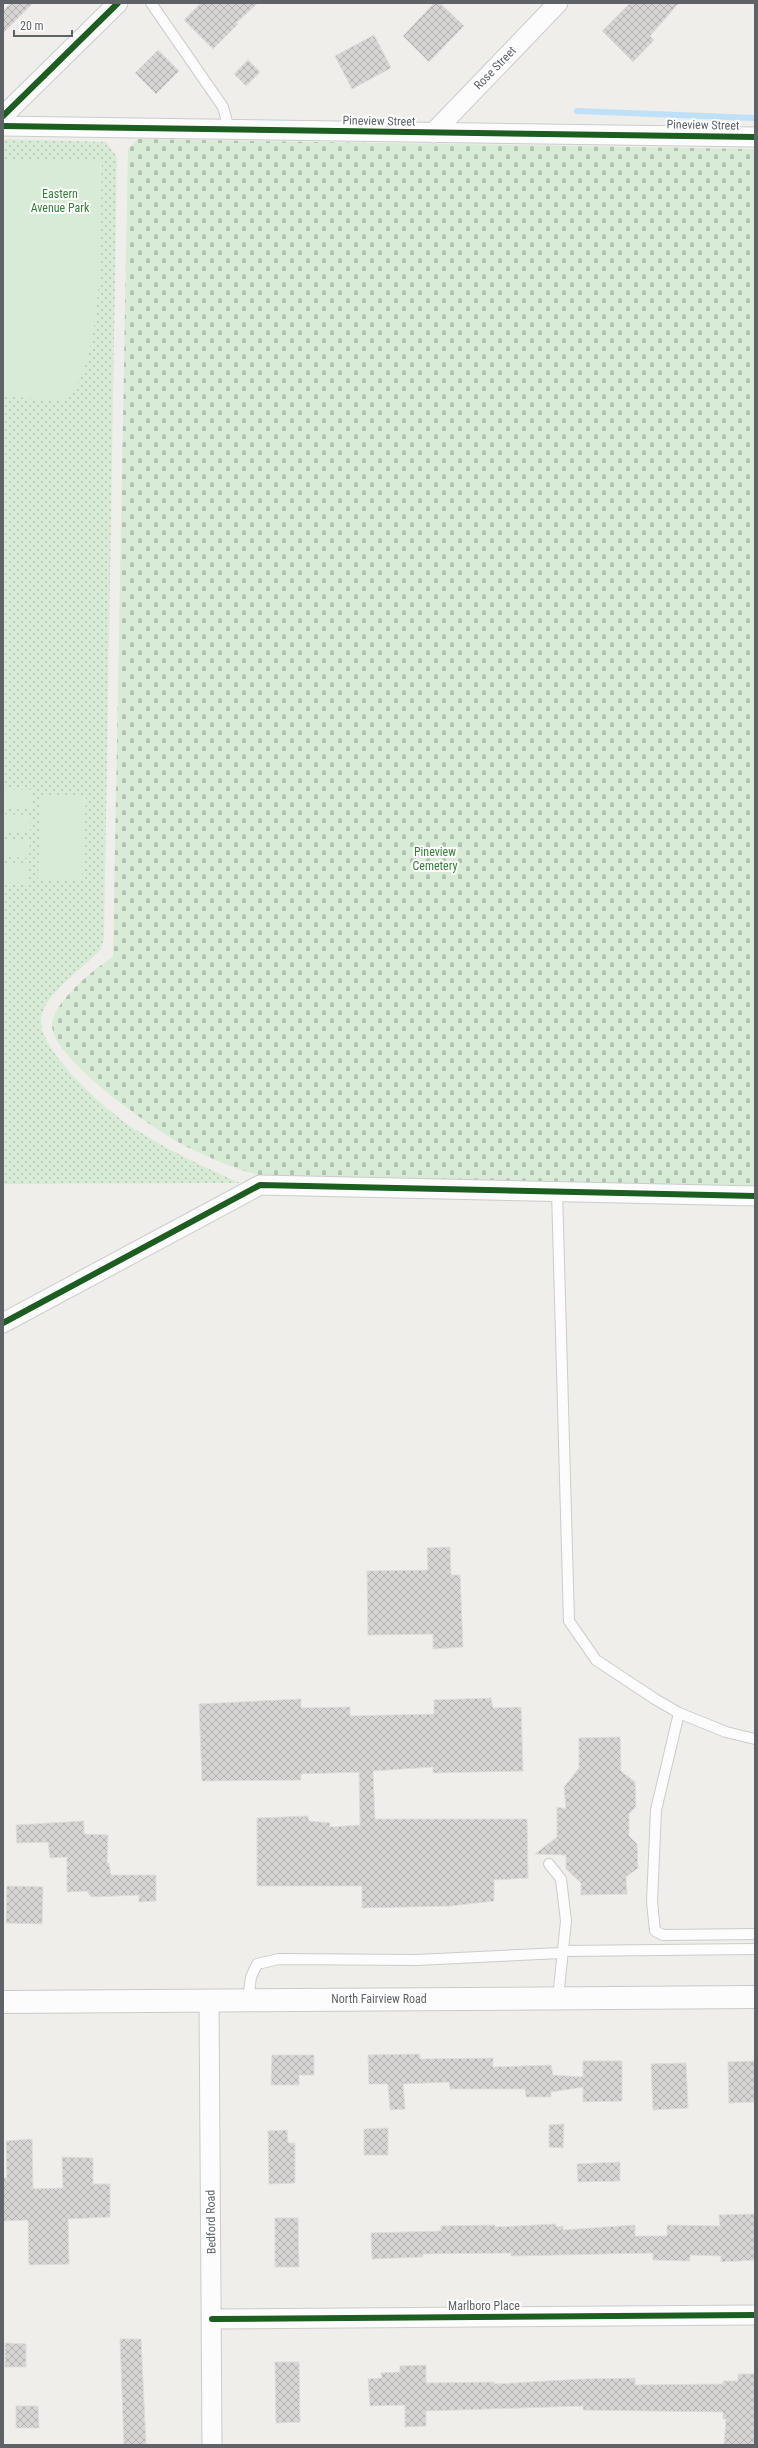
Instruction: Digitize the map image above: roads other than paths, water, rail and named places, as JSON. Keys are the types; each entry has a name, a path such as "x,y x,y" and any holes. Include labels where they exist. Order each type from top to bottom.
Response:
{"main road":[{"name":"North Fairview Road","path":"3,2002 755,1997"}],"street":[{"path":"3,116 118,3"},
{"name":"Rose Street","path":"433,133 558,3"},
{"name":"Pineview Street","path":"3,126 755,137"},
{"path":"3,1323 260,1185 755,1196"},
{"name":"Bedford Road","path":"209,2000 212,2445"},
{"name":"Marlboro Place","path":"212,2319 755,2315"}],"lane":[{"path":"151,3 223,107 229,129"},
{"path":"557,1191 569,1621 596,1660 679,1713 726,1732 755,1739"},
{"path":"679,1713 656,1810 652,1902 655,1931 663,1935 755,1934"},
{"path":"549,1864 561,1879 566,1921 561,1952 558,1998"},
{"path":"248,2000 251,1977 257,1964 278,1959 416,1960 561,1952 755,1949"}],"waterway":[{"path":"577,111 755,118"}],"park label":[{"name":"Eastern Avenue Park","path":"60,201"},
{"name":"Pineview Cemetery","path":"435,859"}]}
